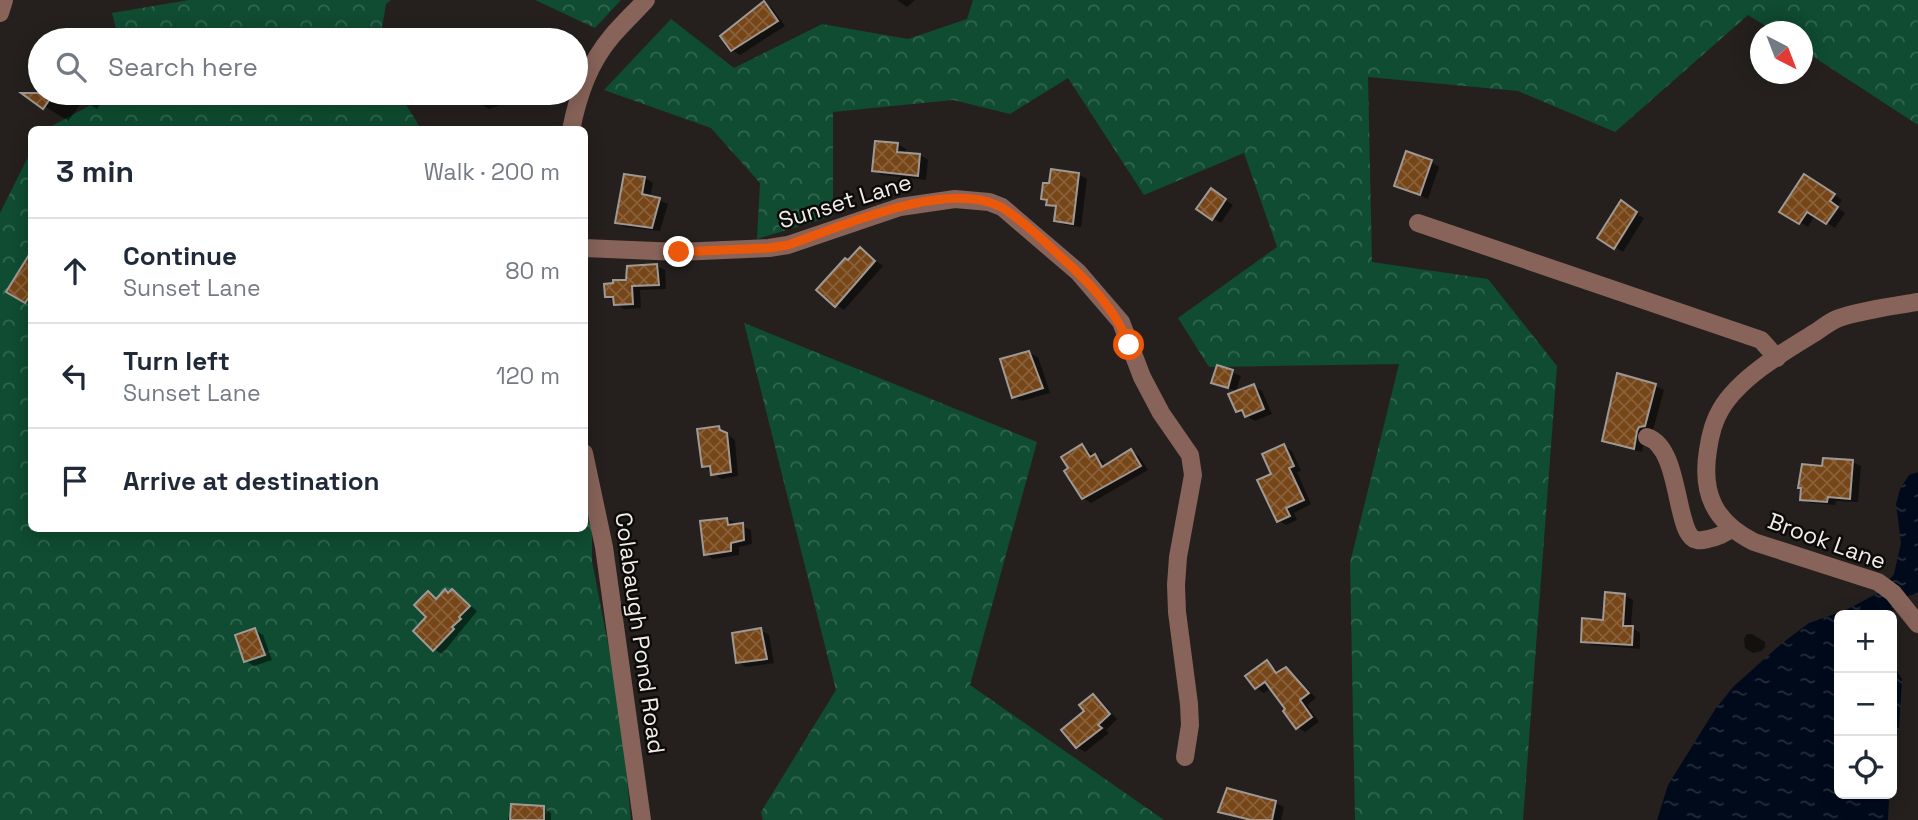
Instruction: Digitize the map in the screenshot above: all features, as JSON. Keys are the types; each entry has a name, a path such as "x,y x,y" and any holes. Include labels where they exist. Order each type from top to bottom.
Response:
{"street":[{"path":"0,13 5,0"},
{"path":"588,73 611,37 646,0"},
{"path":"572,126 578,105"},
{"name":"Sunset Lane","path":"588,248 668,252 769,248 788,245 900,207 955,199 974,199 1002,207 1039,238 1078,272 1121,323 1142,377 1161,413 1189,455 1193,475 1178,557 1176,584 1189,704 1190,725 1185,757"},
{"path":"1418,223 1761,340 1777,358"},
{"name":"Brook Lane","path":"1918,302 1838,318 1777,358 1731,395 1713,425 1704,471 1713,504 1732,528 1754,542 1878,582 1893,593 1918,624"},
{"path":"1647,437 1659,445 1671,469 1682,516 1692,538 1697,540 1716,537 1732,528"},
{"name":"Colabaugh Pond Road","path":"588,472 606,559 642,820"}],"green space":[{"path":"189,0 391,0 386,4 382,28 116,28 112,13"},
{"path":"535,0 621,0 595,28"},
{"path":"973,0 1918,0 1918,125 1813,57 1813,21 1758,21 1748,15 1615,132 1518,91 1368,77 1372,262 1488,279 1557,366 1523,820 1355,820 1350,563 1399,364 1209,367 1178,318 1277,247 1244,153 1144,195 1068,78 1010,114 953,100 833,112 833,216 757,239 760,183 711,128 604,90 671,19 734,68 822,24 908,39 967,19"},
{"path":"91,105 406,105 419,126 52,126"},
{"path":"28,157 28,532 588,532 588,516 592,531 592,561 620,706 631,820 0,820 0,213"},
{"path":"744,323 1037,442 970,685 1164,820 763,820 761,812 836,690"}],"water":[{"path":"1918,472 1918,593 1908,596 1893,610 1846,610 1880,592 1894,574 1901,543 1896,504 1900,489 1909,475"},
{"path":"1834,614 1834,799 1888,799 1888,820 1657,820 1668,785 1716,708 1734,686 1809,623"},
{"path":"1897,672 1902,679 1897,733"}],"building":[{"path":"764,1 778,21 731,51 720,36"},
{"path":"875,141 898,143 897,152 920,154 918,176 872,171"},
{"path":"1406,151 1432,160 1420,195 1394,186"},
{"path":"1051,169 1079,173 1073,224 1054,221 1056,206 1046,205 1047,200 1041,199 1043,183 1049,183"},
{"path":"624,174 645,177 642,194 660,198 652,228 615,223"},
{"path":"1804,174 1835,194 1830,201 1838,207 1826,224 1807,212 1799,224 1779,212"},
{"path":"1211,188 1226,199 1212,220 1196,209"},
{"path":"1621,200 1637,212 1614,249 1597,238"},
{"path":"860,247 875,261 835,307 816,290 845,258 848,260"},
{"path":"28,256 28,299 25,303 6,292"},
{"path":"657,264 659,285 632,286 633,304 614,305 613,297 605,297 604,284 613,283 613,280 626,280 627,266"},
{"path":"1029,351 1043,388 1012,398 1000,359"},
{"path":"1217,365 1233,370 1228,388 1211,383"},
{"path":"1617,373 1656,384 1645,426 1639,427 1637,431 1634,449 1602,441"},
{"path":"1254,384 1264,409 1245,417 1242,410 1236,412 1228,394"},
{"path":"719,426 720,430 727,433 731,472 711,475 710,466 702,467 697,429"},
{"path":"1082,444 1090,457 1095,454 1102,467 1131,449 1141,466 1082,499 1064,471 1068,468 1061,457"},
{"path":"1284,444 1294,466 1289,468 1304,500 1286,508 1290,516 1277,522 1257,480 1271,474 1262,454"},
{"path":"1823,458 1853,460 1850,499 1828,497 1827,502 1800,500 1801,488 1798,488 1802,464 1822,466"},
{"path":"727,518 728,525 743,523 744,540 731,543 731,551 704,555 700,521"},
{"path":"445,589 448,593 452,589 470,606 452,627 454,629 433,651 413,631 426,617 414,605 428,591 436,599"},
{"path":"1605,592 1625,594 1623,626 1633,626 1632,645 1581,642 1582,618 1603,620"},
{"path":"255,628 265,655 244,662 235,635"},
{"path":"761,628 767,659 736,663 732,633"},
{"path":"1267,660 1276,673 1286,667 1309,693 1300,700 1312,717 1296,729 1265,682 1255,689 1245,676"},
{"path":"1093,694 1110,714 1098,725 1102,728 1076,748 1061,730 1084,711 1079,705"},
{"path":"1227,788 1276,801 1272,820 1251,820 1218,812"},
{"path":"511,804 544,806 544,820 510,820"}],"route":[{"path":"679,252 788,245 900,207 955,199 989,202 1002,207 1078,272 1121,323 1129,345"}]}
